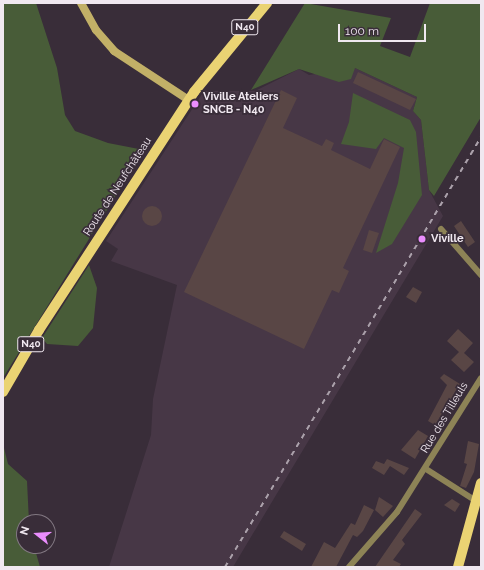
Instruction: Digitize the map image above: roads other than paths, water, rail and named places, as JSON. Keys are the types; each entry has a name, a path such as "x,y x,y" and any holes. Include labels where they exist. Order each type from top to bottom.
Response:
{"main road":[{"name":"Route de Neufchâteau","path":"3,392 39,330 189,100 267,3"},
{"path":"458,567 481,483"}],"street":[{"path":"81,3 96,30 114,51 189,100"},
{"path":"441,229 481,275"},
{"name":"Rue des Tilleuls","path":"349,567 386,527 426,469 481,378"},
{"name":"Rue des Tilleuls","path":"426,469 476,501"}],"railway":[{"path":"225,567 481,137"}],"place":[{"name":"Viville Ateliers SNCB - N40","path":"195,104"},
{"name":"Viville","path":"422,239"}]}
